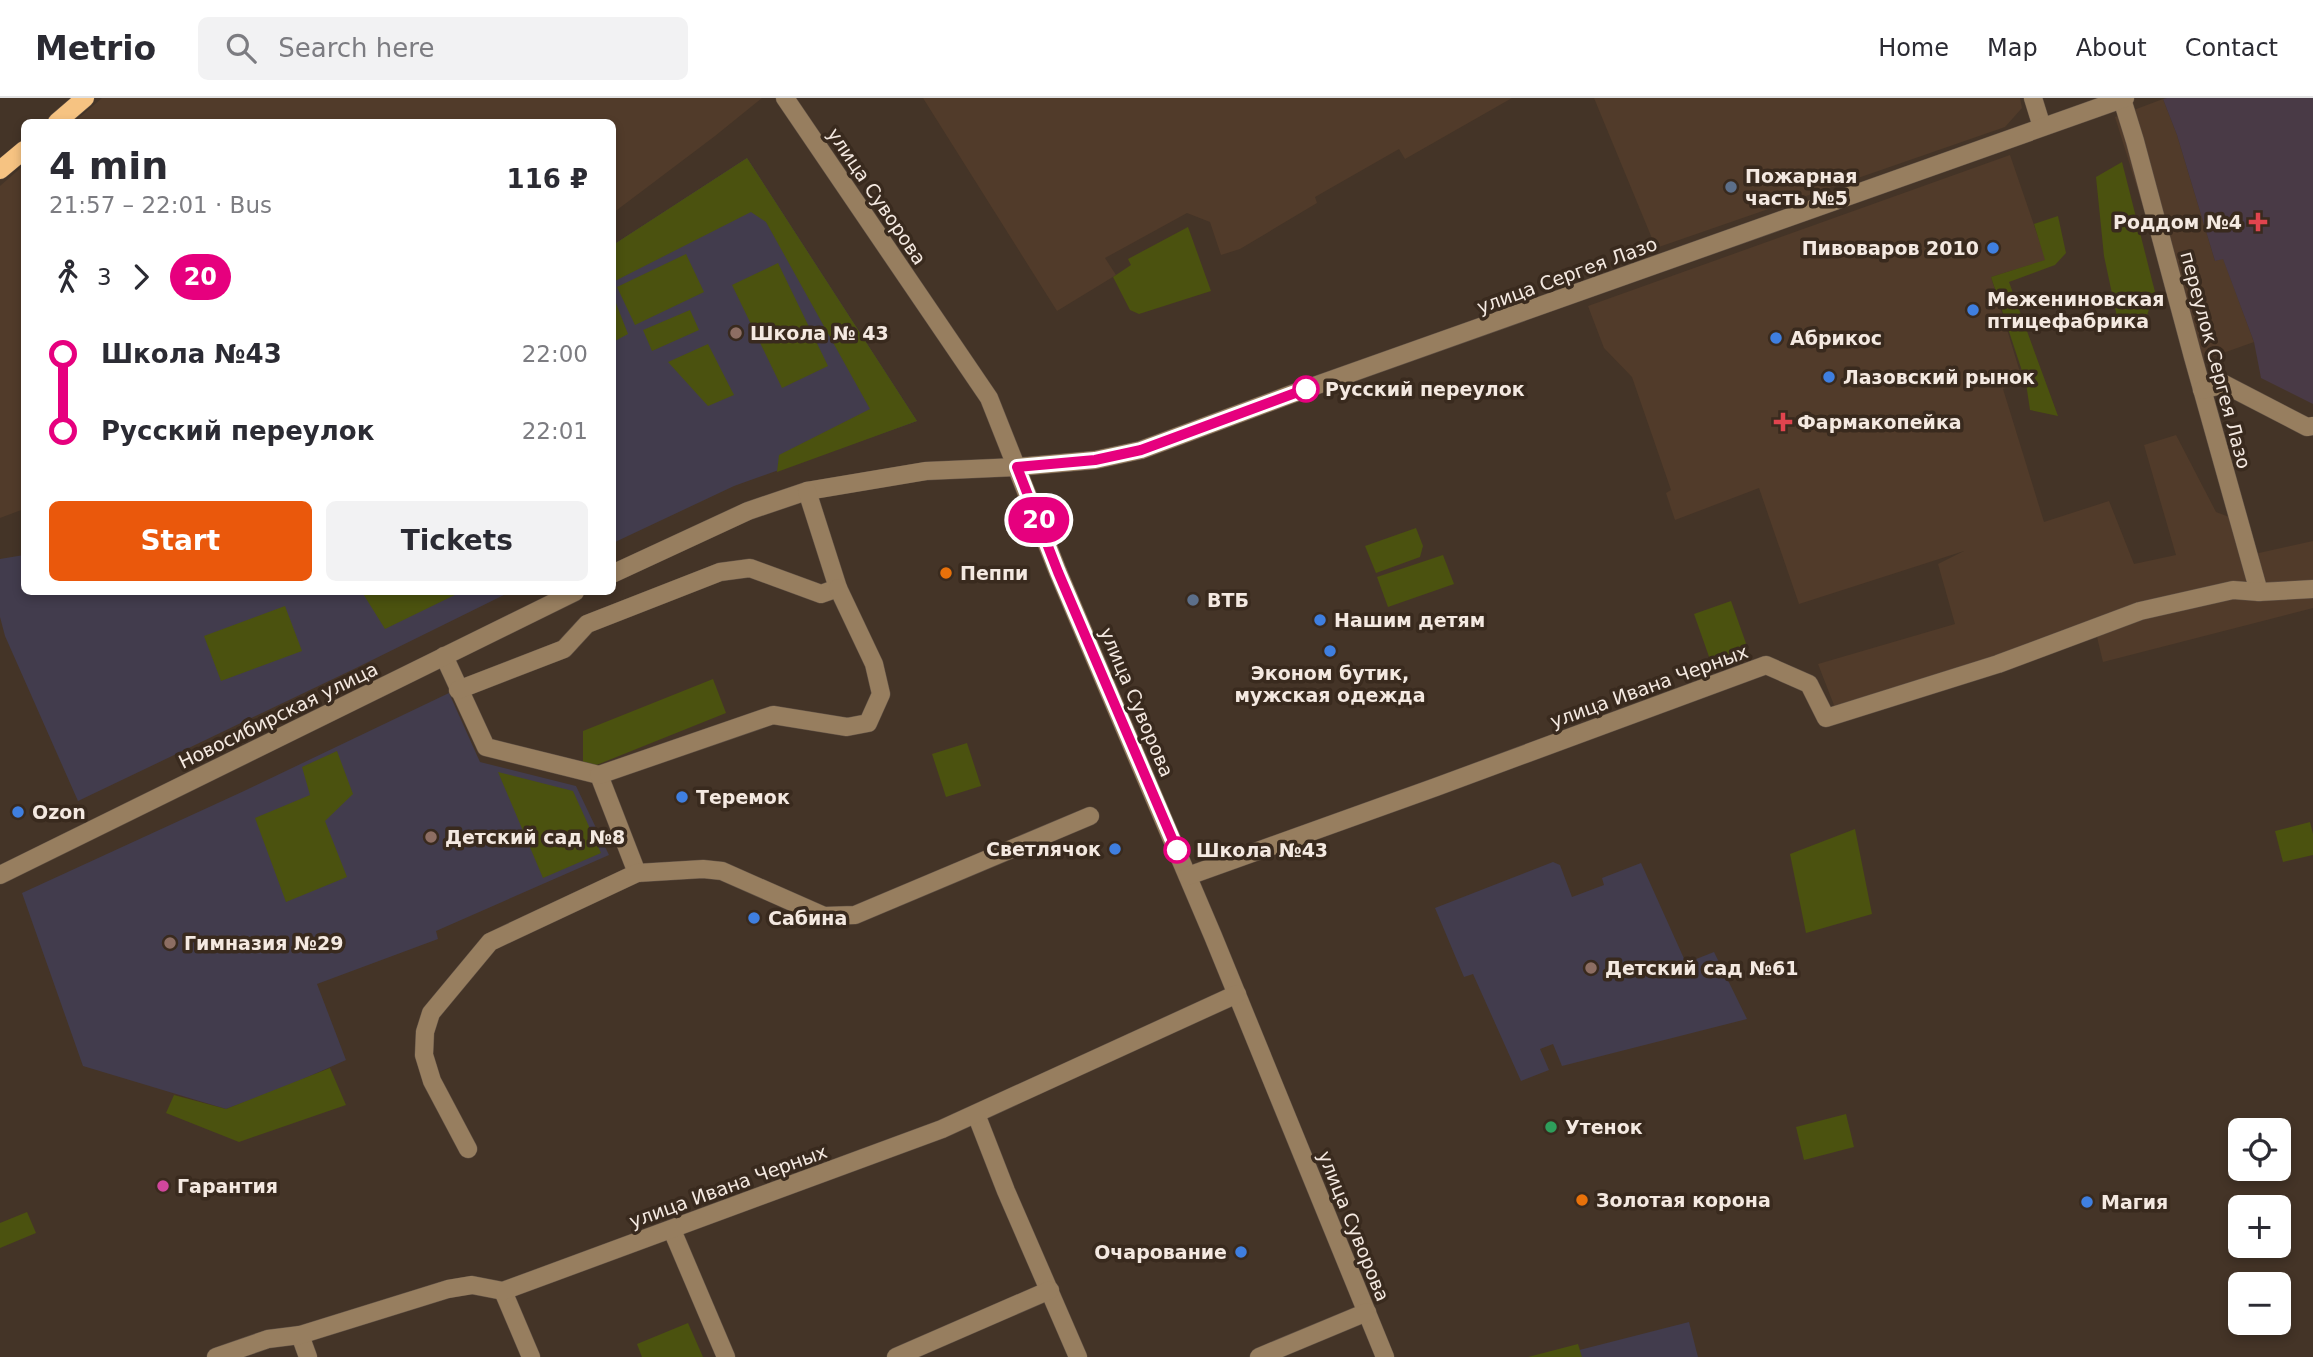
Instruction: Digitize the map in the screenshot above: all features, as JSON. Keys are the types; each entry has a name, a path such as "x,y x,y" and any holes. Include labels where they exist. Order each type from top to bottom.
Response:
{"main road":[{"path":"60,119 85,98"},
{"path":"0,170 21,152"}],"street":[{"name":"улица Суворова","path":"785,98 989,398 1058,572 1237,993 1383,1357"},
{"path":"2033,98 2042,127"},
{"name":"улица Сергея Лазо","path":"1017,467 1095,460 1141,450 2124,99"},
{"name":"переулок Сергея Лазо","path":"2124,99 2259,592"},
{"path":"2202,390 2224,384 2307,427 2313,426"},
{"path":"616,571 748,511 807,491 926,471 1017,467"},
{"path":"444,656 486,747 599,775 773,715 846,727 868,723 881,694 874,664 838,588 807,491"},
{"path":"458,690 564,649 587,624 720,572 750,568 821,594 838,588"},
{"name":"улица Ивана Черных","path":"1188,876 1766,665 1809,684 1825,718 1998,664 2140,611 2233,590 2259,592 2313,589"},
{"name":"Новосибирская улица","path":"0,876 569,595"},
{"path":"599,775 637,873"},
{"path":"468,1149 432,1081 424,1055 425,1032 431,1013 491,942 637,873 703,869 722,872 824,916 855,915 1090,816"},
{"name":"улица Ивана Черных","path":"216,1357 268,1339 300,1335 448,1289 472,1285 503,1291 942,1129 1237,993"},
{"path":"976,1114 1006,1191 1078,1357"},
{"path":"672,1230 726,1357"},
{"path":"899,1356 1049,1290"},
{"path":"503,1291 531,1357"},
{"path":"1259,1357 1367,1312"},
{"path":"300,1335 308,1357"}],"shaded area":[{"path":"102,98 762,98 616,211 616,119 78,119"},
{"path":"923,98 1512,98 1405,159 1399,149 1315,197 1317,203 1240,249 1221,255 1210,222 1187,213 1105,258 1116,275 1057,311"},
{"name":"Пожарная часть №5","path":"1594,98 2020,98 2022,108 2005,127 1656,248"},
{"name":"Роддом №4","path":"2313,98 2313,404 2261,378 2254,342 2223,259 2215,261 2177,135 2163,99"},
{"path":"2163,99 2177,135 2215,261 2223,258 2254,342 2192,364 2115,117"},
{"path":"2010,155 2046,260 1991,277 2023,382 2003,389 2044,522 2109,501 2134,564 2176,555 2144,445 2176,435 2216,512 2232,518 2241,557 2313,541 2313,608 2103,662 2097,637 1839,718 1818,664 1955,624 1938,564 1964,551 1799,604 1759,488 1675,520 1666,493 1671,490 1632,377 1604,348 1588,306"},
{"name":"Школа № 43","path":"747,158 917,421 734,486 616,542 616,243"},
{"path":"21,168 21,510 0,518 0,186"},
{"path":"21,556 21,595 504,595 78,801 5,636 0,617 0,559"},
{"path":"449,693 480,762 576,786 609,855 436,931 438,939 317,984 346,1060 283,1088 226,1109 83,1066 22,893"},
{"name":"Детский сад №61","path":"1553,862 1560,865 1572,897 1604,885 1602,878 1641,863 1686,963 1714,952 1747,1019 1562,1066 1553,1044 1540,1049 1549,1070 1521,1081 1473,974 1464,977 1435,908"},
{"path":"1689,1322 1698,1357 1552,1357"}],"green space":[{"path":"747,158 917,421 777,472 779,455 870,409 766,222 751,212 616,280 616,243"},
{"path":"2122,162 2155,292 2145,321 2117,317 2104,256 2096,177"},
{"path":"2058,216 2066,253 2055,265 2009,282 2058,416 2030,410 2026,383 1991,277 2045,260 2034,224"},
{"path":"1188,227 1211,291 1139,314 1130,310 1113,277 1131,265 1128,259"},
{"path":"686,254 704,292 635,325 617,287"},
{"path":"778,263 828,366 782,388 732,285"},
{"path":"616,303 628,334 616,340"},
{"path":"690,310 699,330 652,351 643,330"},
{"path":"708,344 734,395 708,406 668,362"},
{"path":"1416,528 1423,546 1420,557 1376,573 1365,546"},
{"path":"1443,555 1454,584 1388,607 1377,577"},
{"path":"364,595 455,595 385,629"},
{"path":"1731,601 1748,649 1745,657 1713,668 1694,614"},
{"path":"285,606 302,651 221,681 204,636"},
{"path":"713,679 726,713 594,766 583,766 583,731"},
{"path":"967,743 981,786 946,797 932,754"},
{"path":"337,751 353,794 325,821 347,877 286,902 255,818 310,795 302,767"},
{"path":"498,772 573,791 601,853 543,878"},
{"path":"2310,822 2313,855 2283,862 2275,831"},
{"path":"1855,829 1872,914 1806,933 1790,854"},
{"path":"330,1068 346,1105 239,1142 166,1113 174,1095 226,1109"},
{"path":"1846,1114 1854,1147 1804,1160 1796,1127"},
{"path":"27,1212 36,1233 0,1248 0,1223"},
{"path":"688,1323 703,1357 642,1357 637,1344"},
{"path":"1578,1344 1582,1357 1528,1357"}],"bus line":[{"name":"20","path":"1177,850 1058,572 1017,467 1095,460 1141,450 1306,389"}],"place":[{"name":"Пожарная часть №5","path":"1731,187"},
{"name":"Роддом №4","path":"2258,222"},
{"name":"Пивоваров 2010","path":"1993,248"},
{"name":"Межениновская птицефабрика","path":"1973,310"},
{"name":"Школа № 43","path":"736,333"},
{"name":"Абрикос","path":"1776,338"},
{"name":"Лазовский рынок","path":"1829,377"},
{"name":"Русский переулок","path":"1306,389"},
{"name":"Фармакопейка","path":"1783,422"},
{"name":"Пеппи","path":"946,573"},
{"name":"ВТБ","path":"1193,600"},
{"name":"Нашим детям","path":"1320,620"},
{"name":"Эконом бутик, мужская одежда","path":"1330,651"},
{"name":"Теремок","path":"682,797"},
{"name":"Ozon","path":"18,812"},
{"name":"Детский сад №8","path":"431,837"},
{"name":"Светлячок","path":"1115,849"},
{"name":"Школа №43","path":"1177,850"},
{"name":"Сабина","path":"754,918"},
{"name":"Гимназия №29","path":"170,943"},
{"name":"Детский сад №61","path":"1591,968"},
{"name":"Утенок","path":"1551,1127"},
{"name":"Гарантия","path":"163,1186"},
{"name":"Золотая корона","path":"1582,1200"},
{"name":"Магия","path":"2087,1202"},
{"name":"Очарование","path":"1241,1252"}]}
